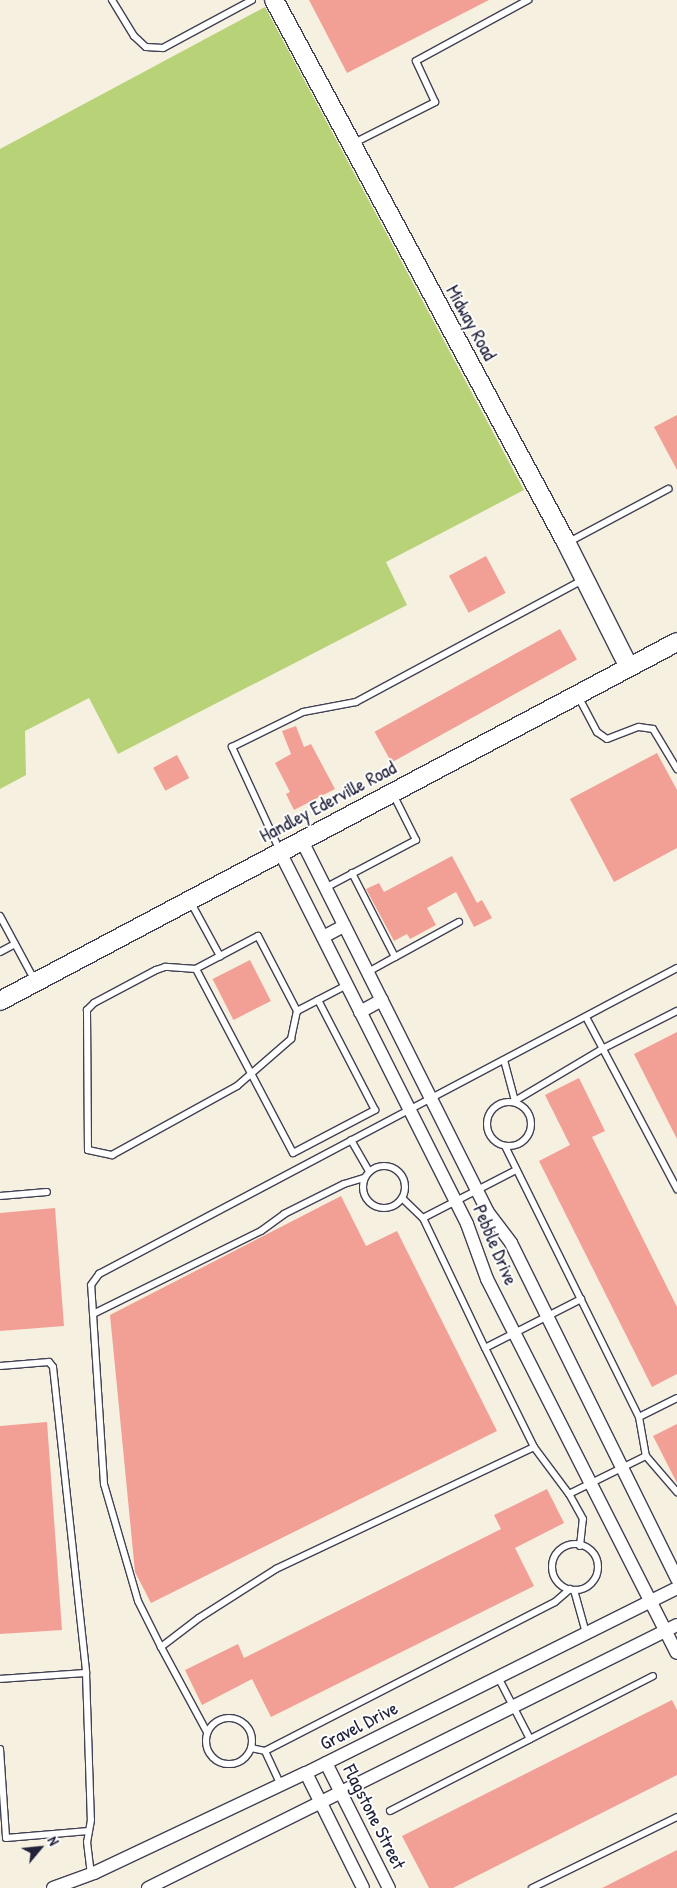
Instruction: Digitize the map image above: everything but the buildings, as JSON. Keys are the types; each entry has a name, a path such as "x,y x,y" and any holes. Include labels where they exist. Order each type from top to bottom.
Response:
{"main road":[{"name":"Midway Road","path":"274,0 566,543 629,667"},
{"name":"Handley Ederville Road","path":"0,1001 677,642"}],"street":[{"name":"Pebble Drive","path":"302,840 477,1190 511,1243 677,1579"},
{"name":"Pebble Drive","path":"280,852 456,1202 488,1278 515,1333 651,1601 671,1628 677,1653"},
{"path":"323,937 344,926"},
{"path":"360,1012 382,1000"},
{"name":"Gravel Drive","path":"54,1888 91,1874 306,1773 677,1588"},
{"path":"148,1888 671,1628"},
{"name":"Flagstone Street","path":"326,1763 389,1888"},
{"path":"306,1773 363,1888"}],"lane":[{"path":"112,0 134,36 146,47 163,48 252,0"},
{"path":"351,144 435,102 416,61 528,0"},
{"path":"566,543 668,489"},
{"path":"280,852 232,747 303,712 356,702 585,579"},
{"path":"577,694 597,732 607,739 639,727 653,729 677,769"},
{"path":"325,888 416,840 392,792"},
{"path":"352,873 395,957"},
{"path":"190,900 220,956"},
{"path":"0,916 35,982"},
{"path":"368,972 459,922"},
{"path":"258,936 297,1011 292,1039 237,1086 112,1155 88,1150 87,1010 94,1003 156,970 165,967 196,969 258,936"},
{"path":"0,952 15,944"},
{"path":"207,1732 218,1721 233,1718 240,1720 251,1732 252,1748 243,1760 221,1763 206,1747 207,1732 160,1647 138,1601 104,1484 91,1285 99,1274 677,968"},
{"path":"196,969 293,1153 375,1110 318,1000"},
{"path":"297,1011 347,985"},
{"path":"677,1011 604,1048 514,1101 493,1108 487,1120 493,1139 505,1146 639,1417 646,1456 677,1492"},
{"path":"586,1016 677,1190"},
{"path":"504,1060 514,1101 525,1108 531,1128 524,1140 505,1146"},
{"path":"351,1140 369,1171"},
{"path":"381,1165 400,1172 405,1185 402,1198 392,1207 373,1205 364,1195 364,1178 369,1171 381,1165"},
{"path":"423,1218 516,1170"},
{"path":"93,1314 261,1231 292,1210 344,1184 364,1178"},
{"path":"0,1196 47,1192"},
{"path":"402,1198 423,1218 484,1348 534,1447 569,1494 583,1519 580,1546"},
{"path":"484,1348 581,1299"},
{"path":"0,1366 49,1362 53,1367 86,1673 91,1874"},
{"path":"639,1417 677,1398"},
{"path":"160,1647 199,1618 276,1569 534,1447"},
{"path":"569,1494 646,1456"},
{"path":"252,1748 265,1751 555,1602 572,1590 588,1586 597,1573 595,1558 580,1546 563,1548 554,1558 556,1580 572,1590 586,1633"},
{"path":"0,1679 86,1673"},
{"path":"390,1811 653,1676"},
{"path":"498,1678 530,1739"},
{"path":"0,1749 6,1838 89,1831"},
{"path":"265,1751 281,1785"},
{"path":"532,1888 677,1817"}],"green space":[{"path":"265,7 524,490 386,562 407,605 118,754 89,698 25,731 26,775 0,789 0,149"}]}
